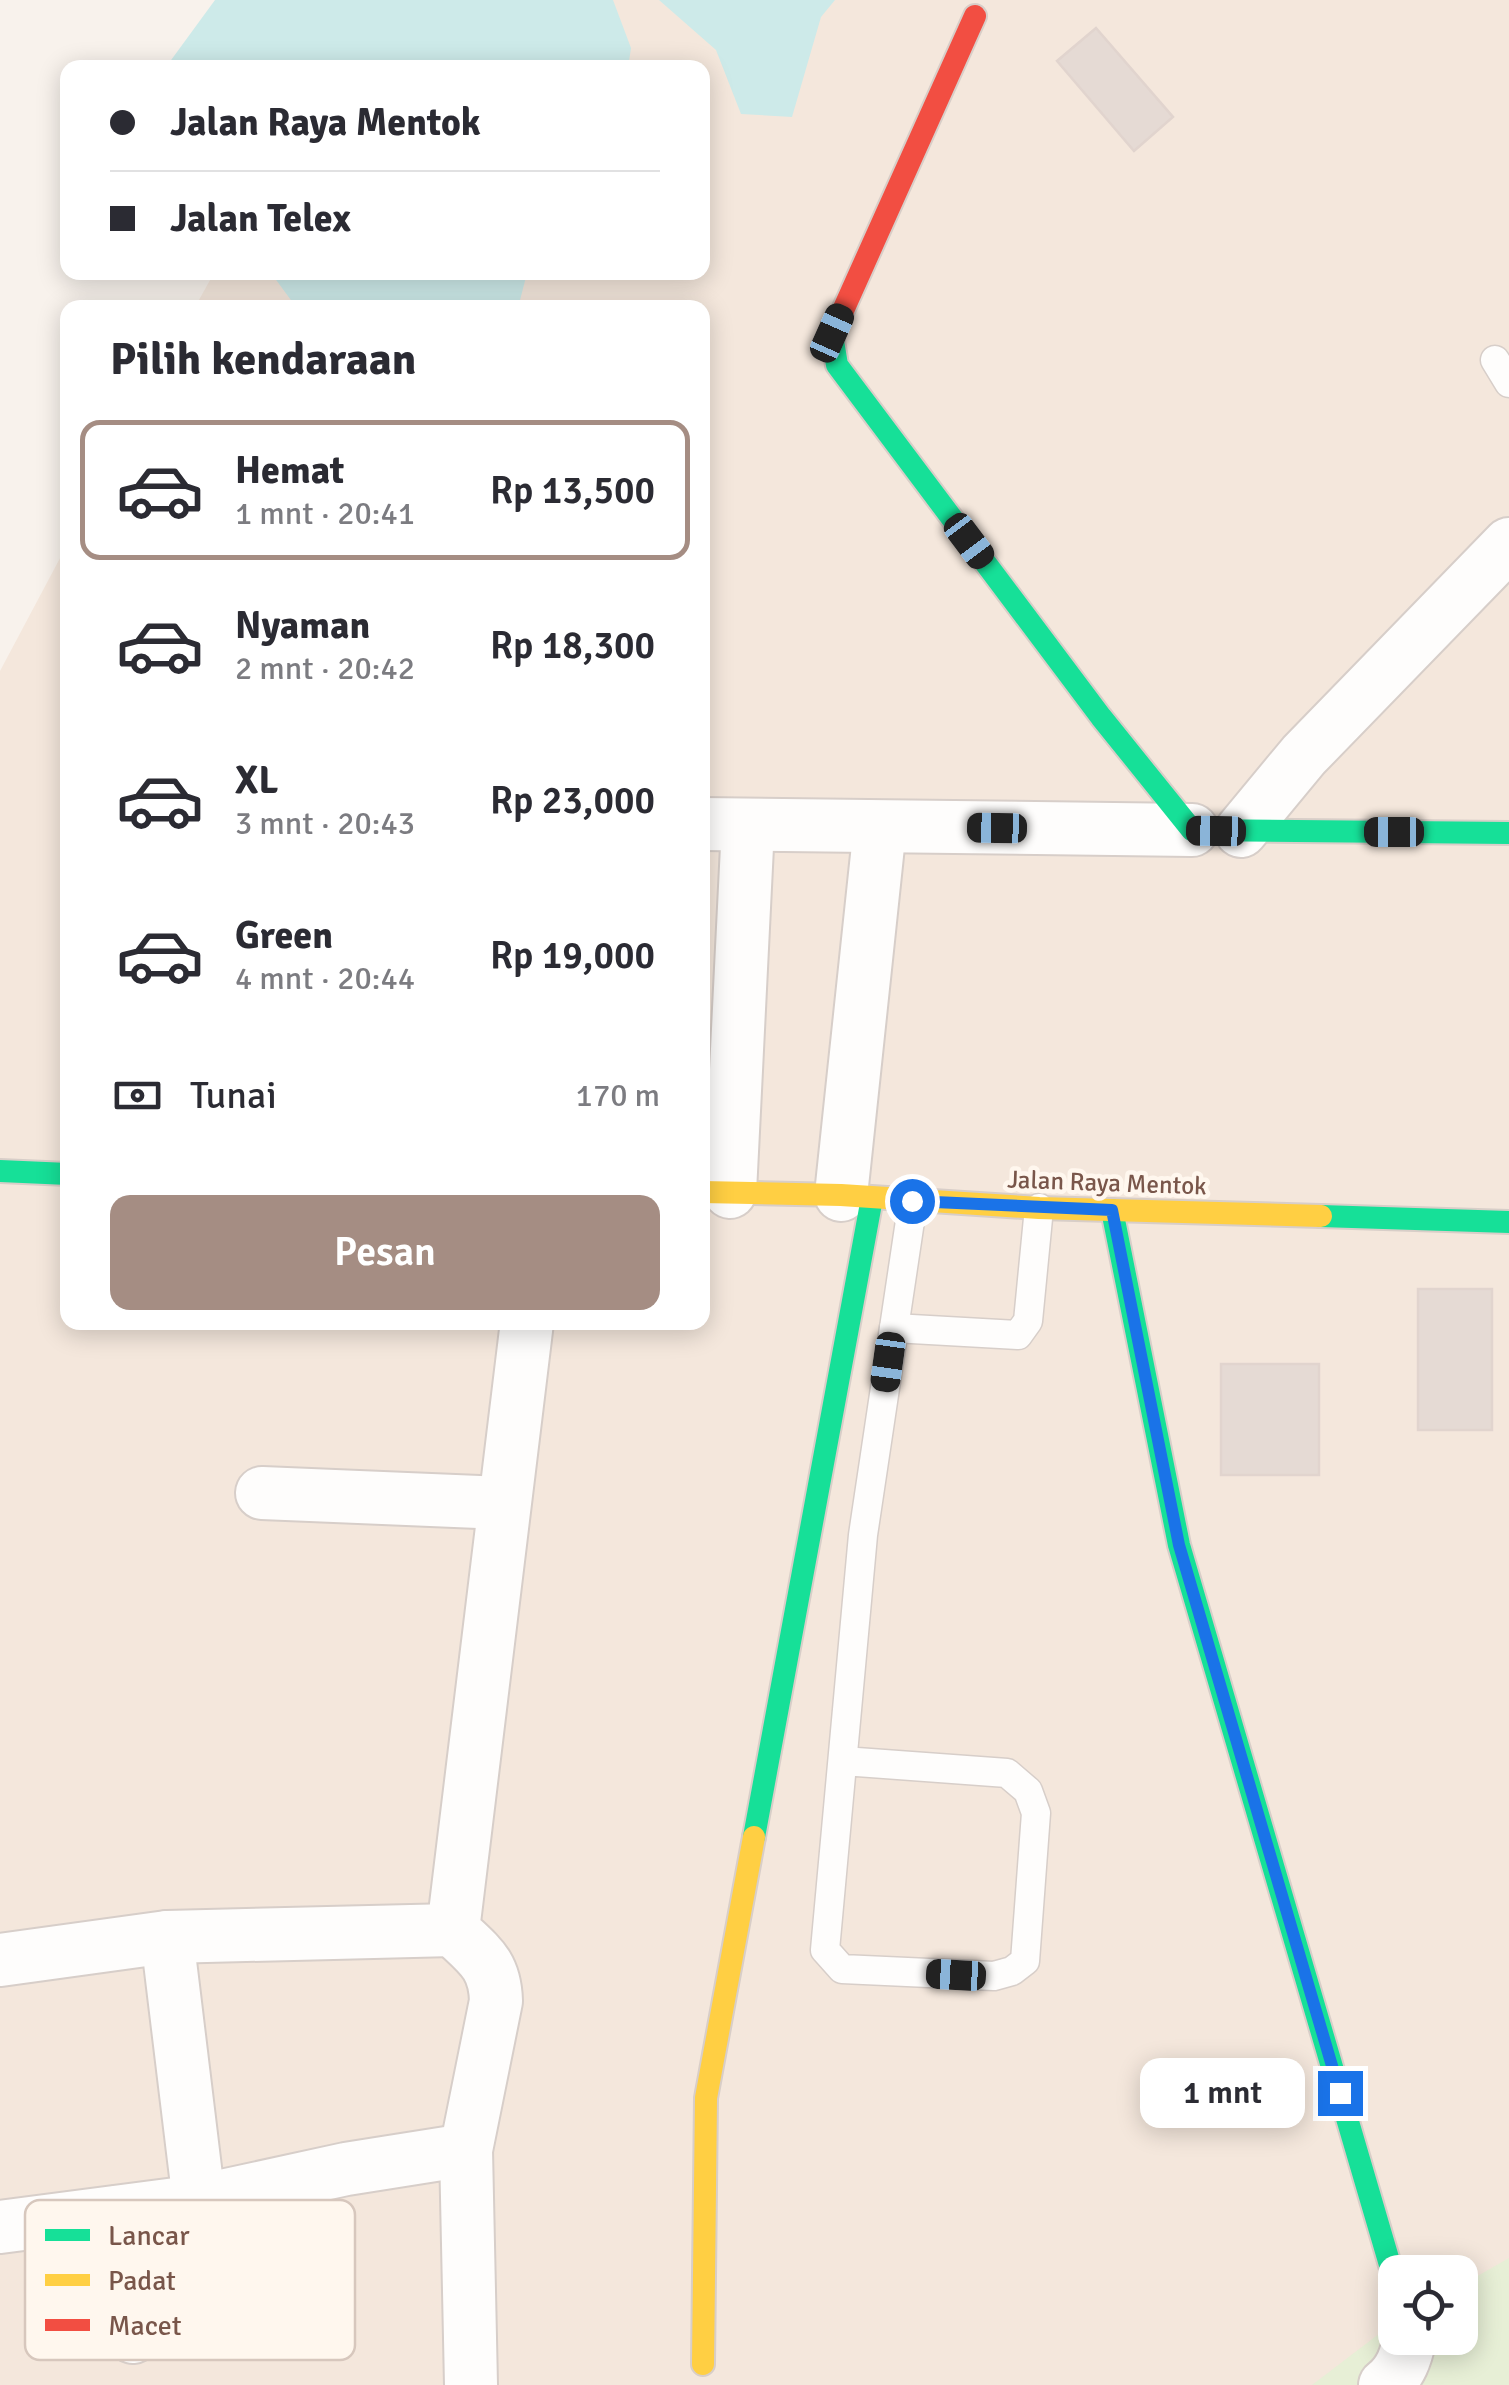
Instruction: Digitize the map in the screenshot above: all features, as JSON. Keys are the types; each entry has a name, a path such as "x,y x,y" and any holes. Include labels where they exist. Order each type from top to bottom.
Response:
{"main road":[{"path":"975,16 832,333 837,365 1101,717 1216,831 1509,833"},
{"path":"0,1171 60,1174"},
{"name":"Jalan Raya Mentok","path":"716,1192 1040,1208 1509,1222"},
{"path":"703,2364 706,2098 856,1196"},
{"path":"1112,1210 1179,1545 1387,2255"}],"street":[{"path":"716,1192 725,825 1216,831 1304,755 1509,544"},
{"path":"856,1196 880,827"},
{"path":"454,1930 526,1330"},
{"path":"262,1493 503,1503"},
{"path":"0,1960 167,1937 454,1930 488,1964 496,1979 496,2001 466,2150 471,2385"},
{"path":"167,1937 199,2200"},
{"path":"204,2200 346,2169 466,2150"},
{"path":"0,2227 25,2224"},
{"path":"1385,2385 1394,2378 1407,2355"}],"lane":[{"path":"842,1760 1006,1773 1028,1791 1036,1813 1025,1961 1012,1971 994,1976 842,1969 825,1950 842,1760 863,1535 912,1201"},
{"path":"894,1328 1018,1334 1024,1330 1040,1208"}],"shaded area":[{"path":"360,0 1509,0 1509,2385 0,2385 0,671 60,558 60,1330 710,1330 710,300 199,300 210,280 710,280 710,60 328,60"}],"green space":[{"path":"1509,2258 1509,2385 1312,2385 1378,2335 1378,2355 1478,2355 1478,2276"}],"water":[{"path":"215,0 613,0 631,48 629,60 171,60"},
{"path":"659,0 835,0 821,17 792,117 741,114 716,50"},
{"path":"276,280 525,280 520,300 291,300"}],"building":[{"path":"1096,28 1173,117 1134,151 1057,61"},
{"path":"1418,1289 1492,1289 1492,1430 1418,1430"},
{"path":"1221,1364 1319,1364 1319,1475 1221,1475"}],"traffic: fast":[{"path":"832,335 837,365 1101,717 1192,830 1509,833"},
{"path":"0,1171 60,1174"},
{"path":"754,1837 872,1198"},
{"path":"1112,1210 1179,1545 1387,2255"},
{"path":"1321,1216 1509,1222"}],"traffic: slow":[{"path":"710,1192 1321,1216"},
{"path":"703,2364 706,2098 754,1837"}],"traffic: jam":[{"path":"832,335 975,16"}],"route":[{"path":"912,1201 1112,1210 1179,1545 1340,2093"}]}
